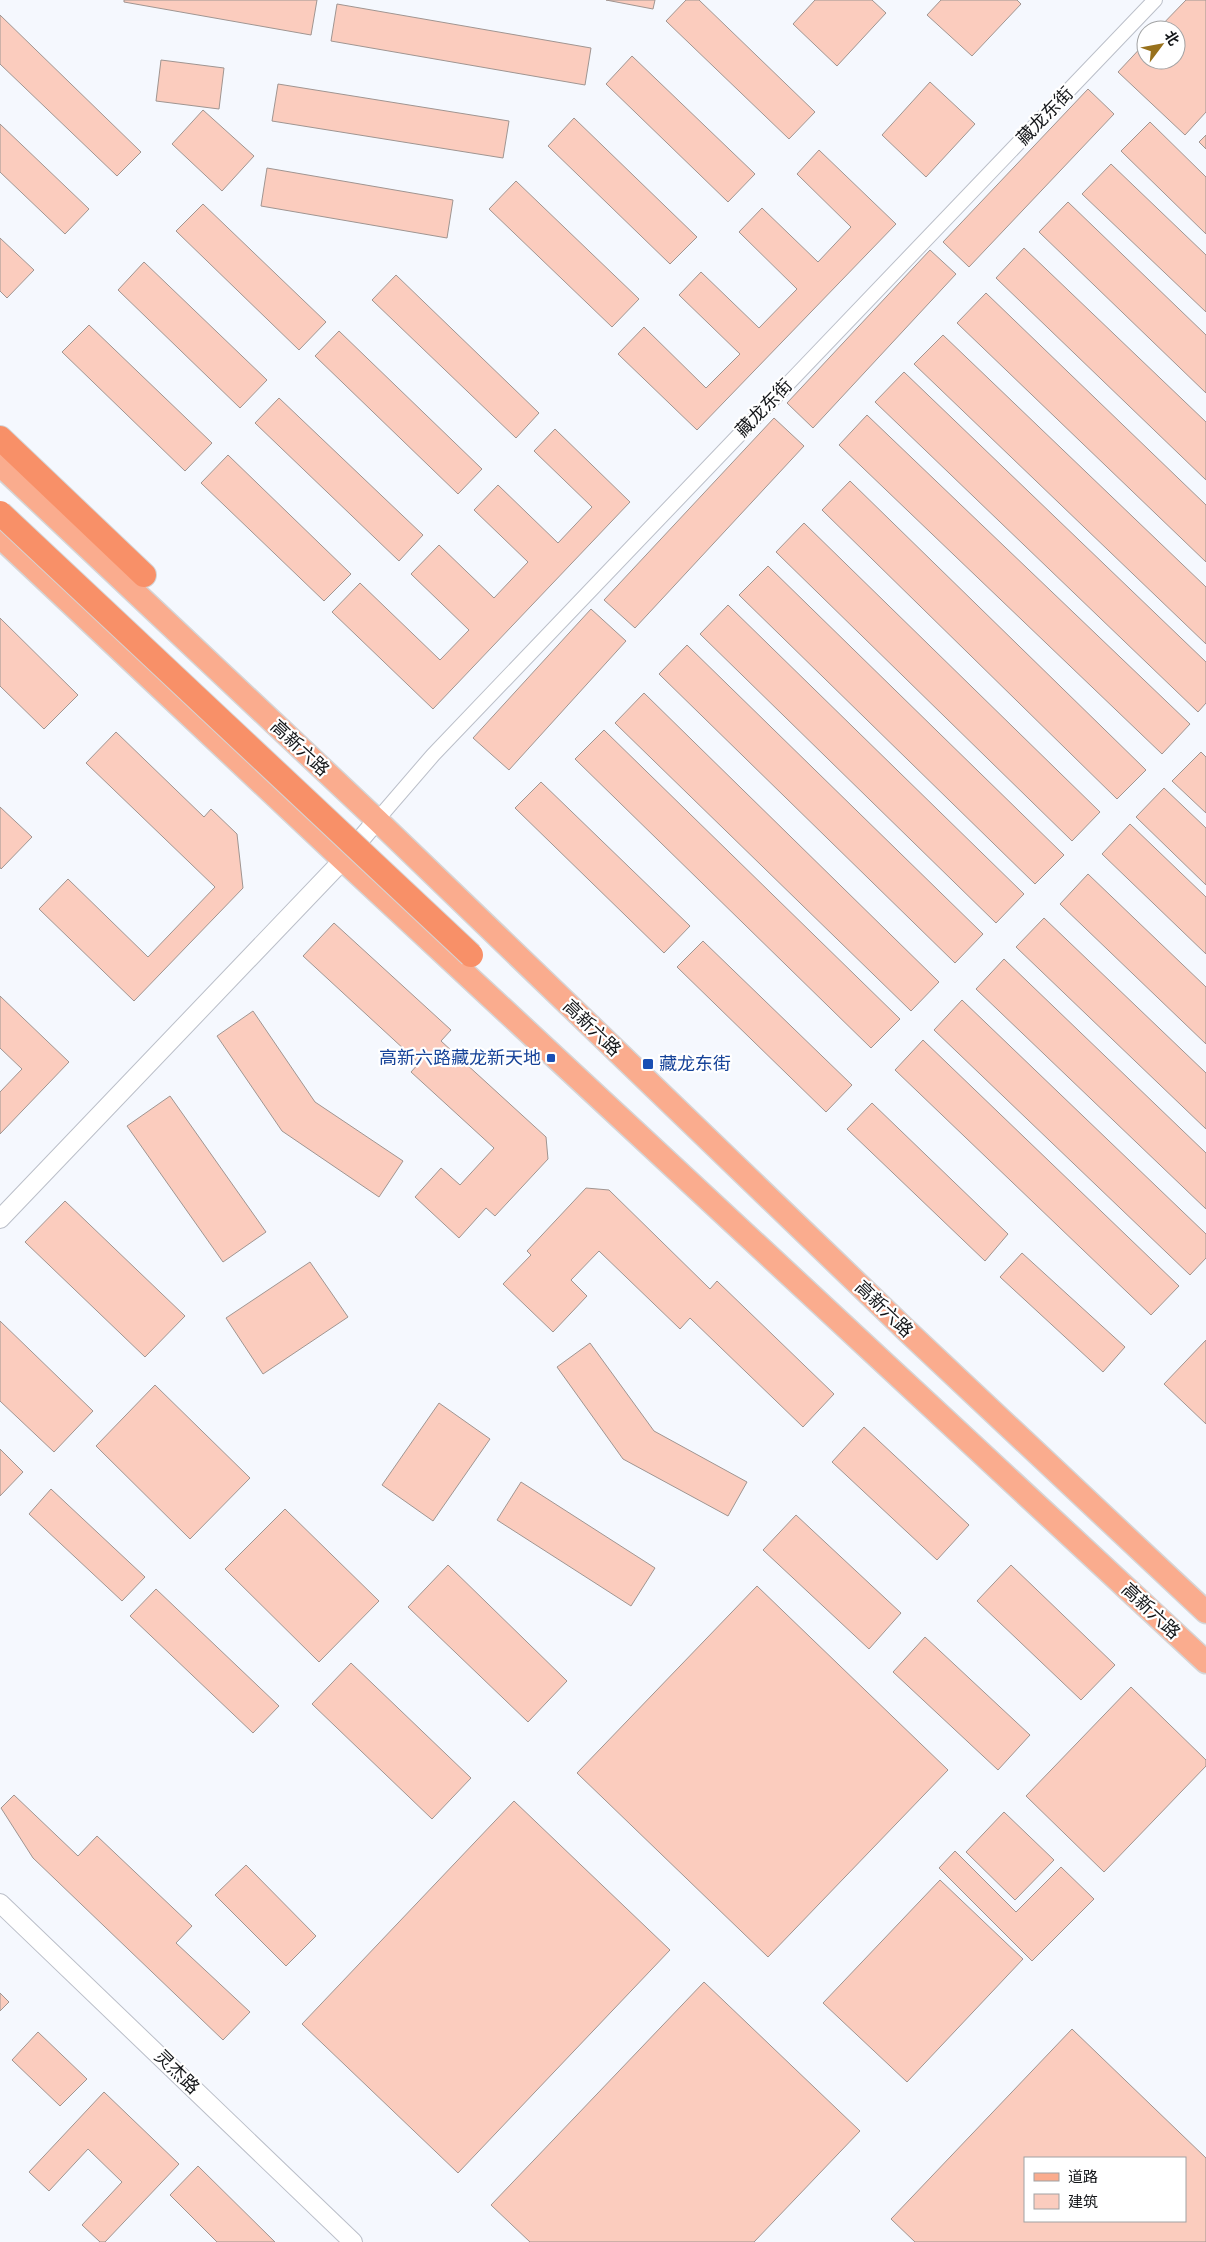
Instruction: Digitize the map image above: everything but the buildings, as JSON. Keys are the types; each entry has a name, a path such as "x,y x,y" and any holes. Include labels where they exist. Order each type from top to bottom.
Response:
{"highway":[{"path":"0,438 144,575"},
{"path":"0,513 471,955"}],"main road":[{"name":"高新六路","path":"0,465 377,820 900,1324 1206,1612"},
{"name":"高新六路","path":"0,537 343,860 1206,1662"}],"street":[{"name":"藏龙东街","path":"377,820 433,755 1156,0"},
{"path":"0,1219 343,860 377,820"},
{"name":"灵杰路","path":"0,1903 354,2242"}],"place":[{"name":"高新六路藏龙新天地","path":"551,1058"},
{"name":"藏龙东街","path":"648,1064"}]}
